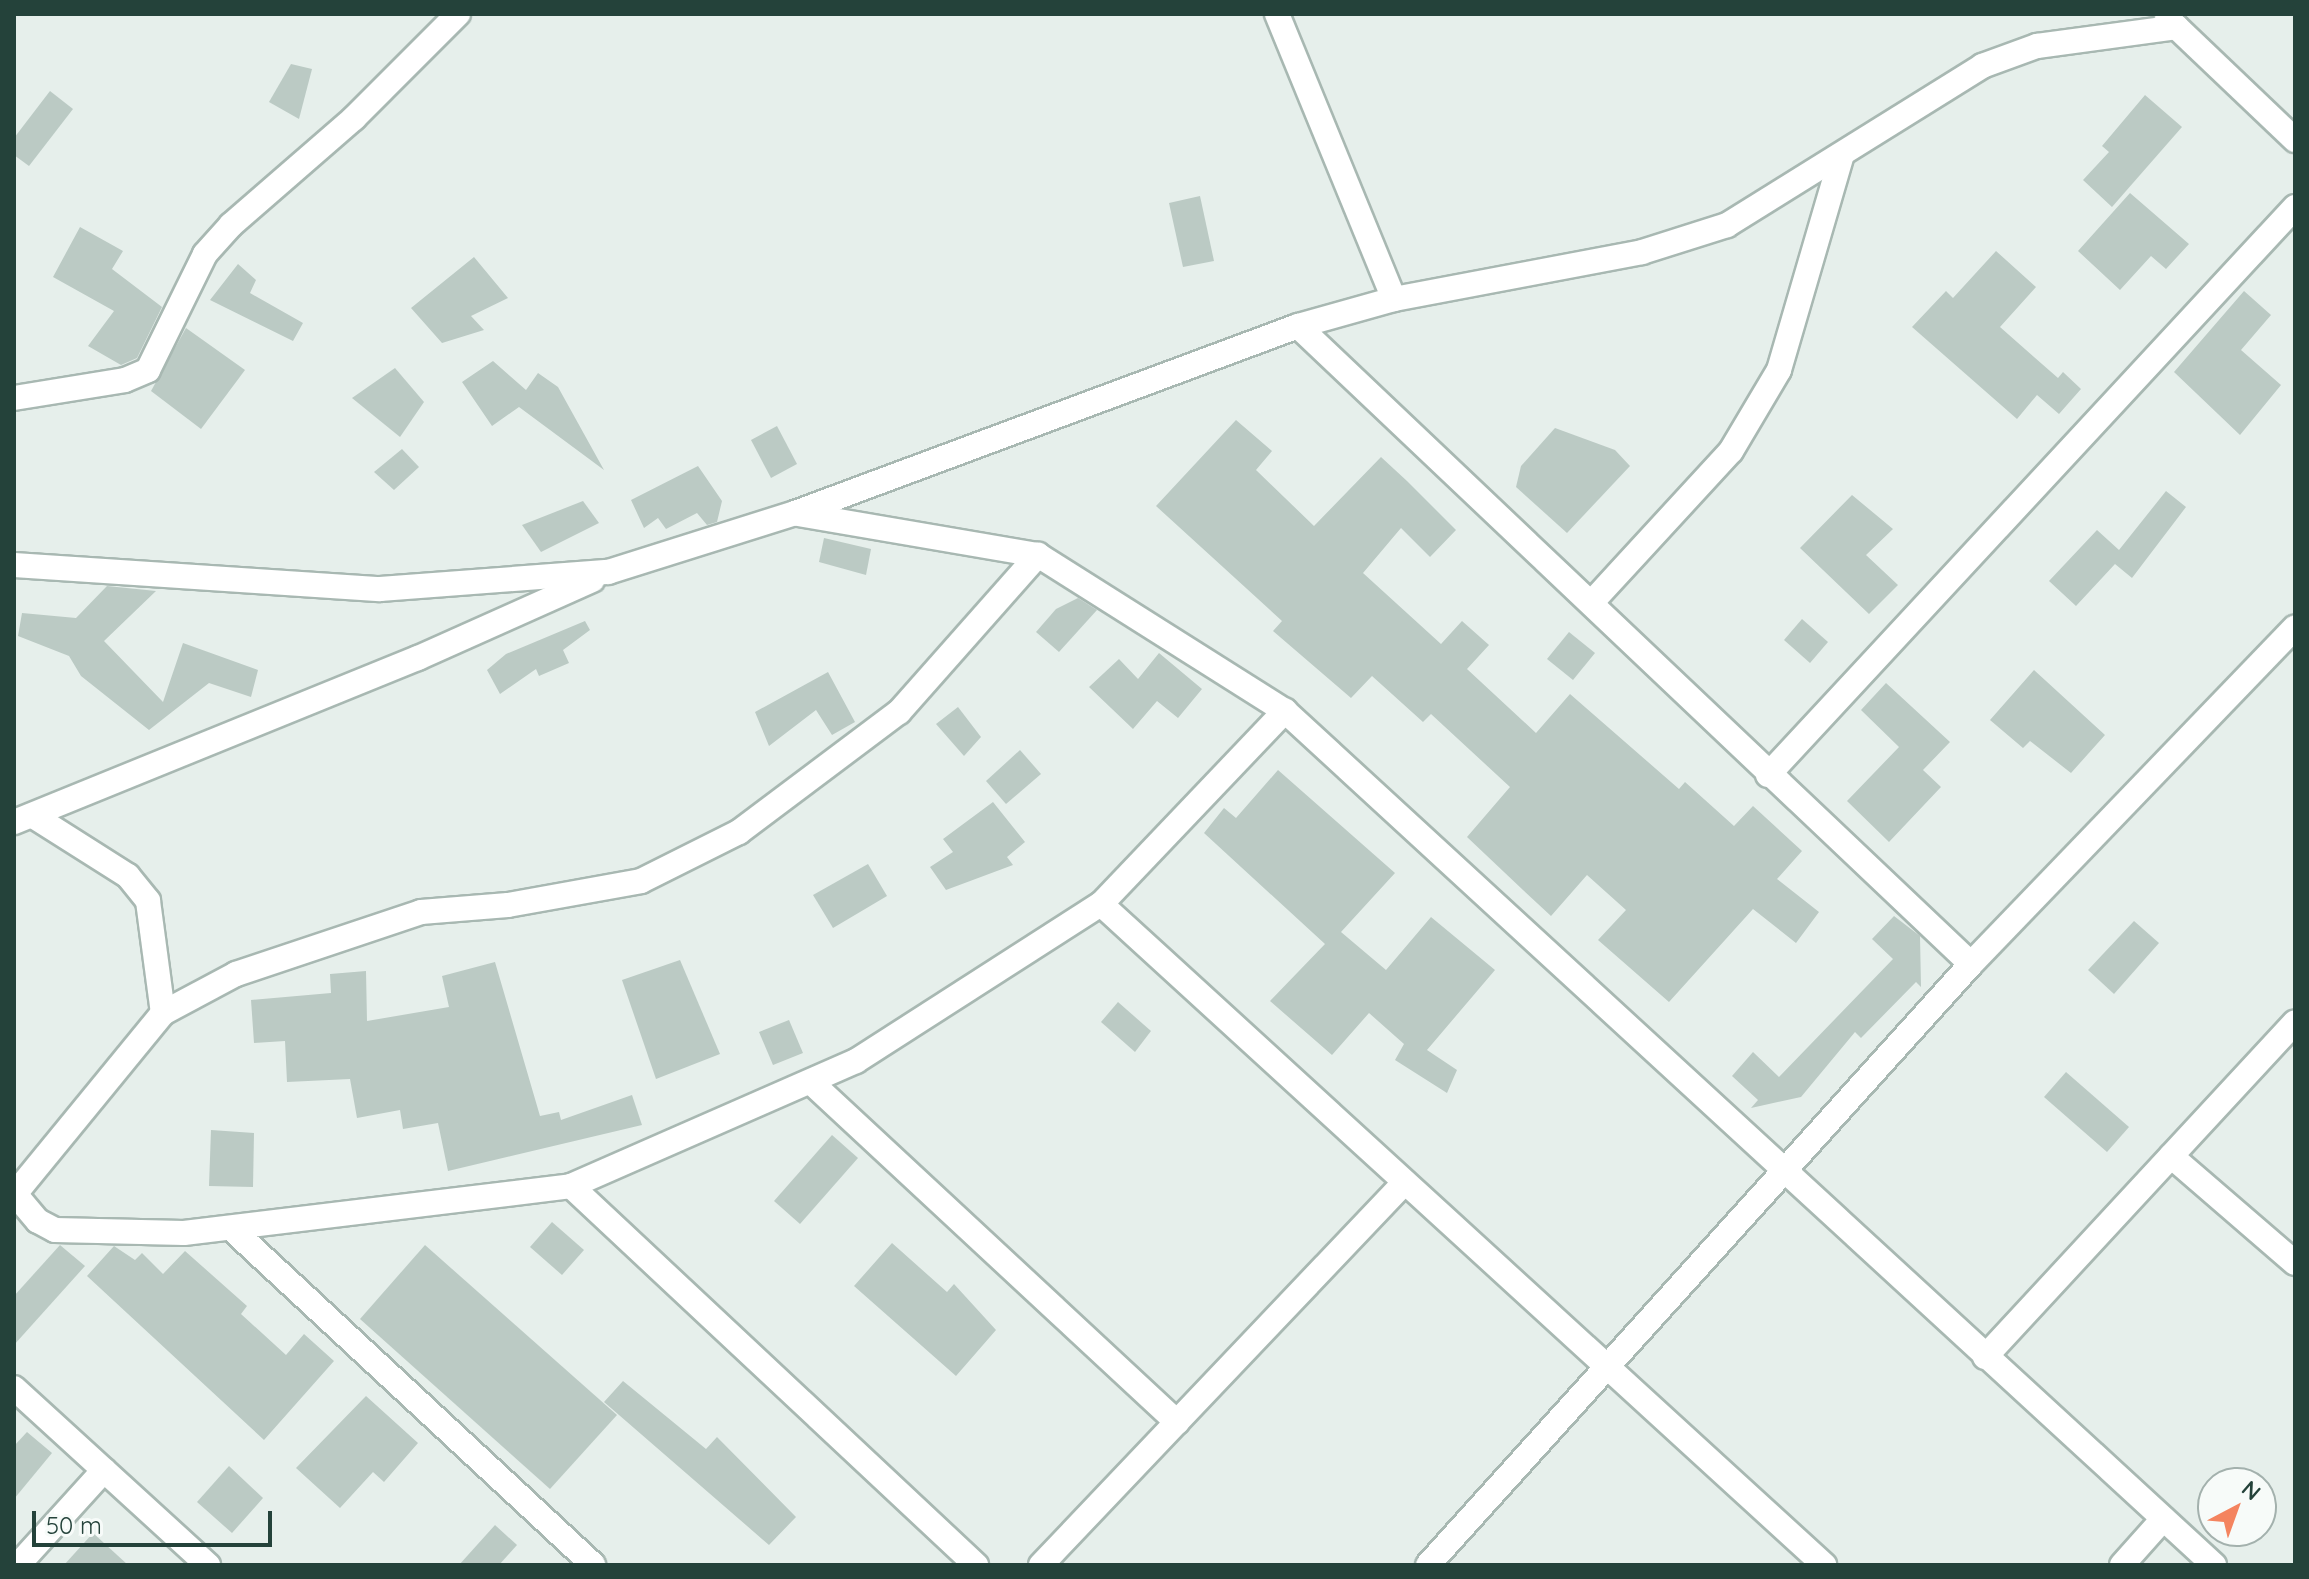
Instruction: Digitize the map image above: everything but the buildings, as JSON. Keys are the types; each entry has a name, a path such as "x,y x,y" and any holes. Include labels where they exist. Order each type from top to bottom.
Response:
{"street":[{"path":"14,398 125,380 148,370 161,356 188,285 222,234 458,14"},
{"path":"1277,14 1394,299"},
{"path":"24,820 608,572 795,513 1298,326 1394,299 1642,252 1713,230 1842,155 1982,66 2009,55 2170,21 2295,140"},
{"path":"1593,601 1731,451 1779,370 1842,155"},
{"path":"1768,775 2295,207"},
{"path":"1298,326 1593,601 1768,775 1971,964"},
{"path":"795,513 1038,555 1285,711 2214,1565"},
{"path":"1038,555 899,712 739,832 641,881 508,905 421,912 236,974 163,1013 14,1194 38,1221 80,1234 235,1232 571,1186 813,1084 1101,904 1285,711"},
{"path":"14,565 380,589 608,572"},
{"path":"1437,1562 1971,964 2295,627"},
{"path":"24,820 128,876 148,901 163,1013"},
{"path":"1101,904 1824,1565"},
{"path":"1985,1357 2295,1022"},
{"path":"813,1084 1177,1422"},
{"path":"2171,1156 2295,1263"},
{"path":"1041,1565 1405,1182"},
{"path":"571,1186 976,1565"},
{"path":"235,1232 593,1565"},
{"path":"14,1388 208,1565"},
{"path":"18,1565 104,1470"},
{"path":"2122,1565 2163,1519"}]}
